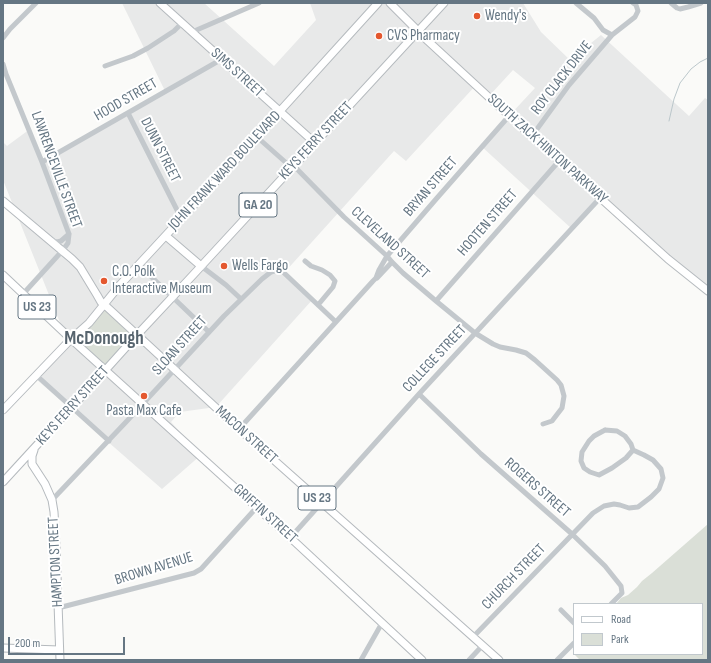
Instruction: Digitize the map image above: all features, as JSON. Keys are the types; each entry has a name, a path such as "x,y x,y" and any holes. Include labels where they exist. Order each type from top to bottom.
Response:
{"main road":[{"name":"SIMS STREET","path":"160,3 315,143"},
{"name":"JOHN FRANK WARD BOULEVARD","path":"3,410 71,338 89,323 116,290 378,3"},
{"name":"SOUTH ZACK HINTON PARKWAY","path":"390,3 509,116 668,259 708,291"},
{"name":"KEYS FERRY STREET","path":"3,482 444,3"},
{"name":"MACON STREET","path":"3,202 63,250 80,267 104,304 137,335 239,429 499,660"},
{"path":"166,236 201,266"},
{"name":"US 23","path":"3,275 106,370"},
{"path":"95,291 99,294 108,294 116,290"},
{"name":"GRIFFIN STREET","path":"106,370 422,660"},
{"path":"34,448 31,460 34,468"},
{"path":"12,472 25,466 34,468"},
{"name":"HAMPTON STREET","path":"34,468 45,484 52,500 55,523 60,660"},
{"path":"3,648 59,650"}],"street":[{"path":"3,38 36,3"},
{"path":"192,32 259,3"},
{"path":"576,3 594,18 603,30 612,36"},
{"name":"ROY CLACK DRIVE","path":"532,136 568,85 612,36 634,18 638,11 636,5 633,3"},
{"path":"671,3 677,8 688,7 701,3"},
{"path":"105,66 133,56 148,48 174,31 182,23"},
{"name":"HOOD STREET","path":"42,162 222,59"},
{"name":"LAWRENCEVILLE STREET","path":"3,64 4,73 42,162 69,234 68,243 63,250 23,294"},
{"name":"DUNN STREET","path":"128,113 182,218"},
{"name":"BRYAN STREET","path":"376,278 387,256 509,116"},
{"name":"CLEVELAND STREET","path":"257,137 293,167 392,262 436,301 476,333 493,344 526,353 557,380 563,390 564,400 562,408 559,414 552,421 543,424"},
{"name":"HOOTEN STREET","path":"436,301 559,161"},
{"name":"COLLEGE STREET","path":"290,538 419,394 600,198"},
{"path":"51,240 58,242 61,241 69,234"},
{"path":"305,261 311,266 330,275 335,281 333,287 318,305"},
{"name":"BRYAN STREET","path":"239,429 392,262"},
{"path":"139,265 209,332"},
{"path":"201,266 226,285 241,299"},
{"name":"SLOAN STREET","path":"52,500 144,404 209,332 241,299 271,272 278,270 286,274 336,322"},
{"path":"36,375 109,441"},
{"name":"ROGERS STREET","path":"419,394 481,454 572,534 605,566 621,586 622,593 612,603"},
{"path":"604,430 617,431 625,436 631,444 633,450 617,465 599,474 590,472 584,468 581,461 582,452 589,441 604,430"},
{"name":"CHURCH STREET","path":"473,637 593,513 604,506 614,504 629,508 638,507 659,490 663,478 661,469 653,460 633,450"},
{"name":"BROWN AVENUE","path":"58,608 194,573 201,569 257,507"},
{"path":"560,610 573,622"},
{"path":"361,660 382,623"},
{"path":"558,660 573,644"},
{"path":"469,660 482,645"}],"shaded area":[{"path":"122,3 204,3 274,66 316,20 310,3 523,3 541,32 570,60 601,35 689,116 705,98 708,100 708,297 597,200 572,229 481,146 535,88 513,70 490,95 477,84 406,161 394,151 284,273 313,299 216,407 180,412 171,422 201,455 162,489 36,379 69,345 3,180 3,142 7,146 30,129 44,160 166,93"}],"green space":[{"path":"104,305 137,335 106,370 71,339"},
{"path":"708,524 708,660 580,660 575,655 703,655 703,603 617,603"}],"waterway":[{"path":"669,121 674,99 680,83 691,69 708,58"}],"place":[{"name":"Wendy's","path":"477,16"},
{"name":"CVS Pharmacy","path":"379,36"},
{"name":"Wells Fargo","path":"224,266"},
{"name":"C.O. Polk Interactive Museum","path":"104,281"},
{"name":"Pasta Max Cafe","path":"144,396"}],"district":[{"name":"McDonough","path":"104,339"}]}
